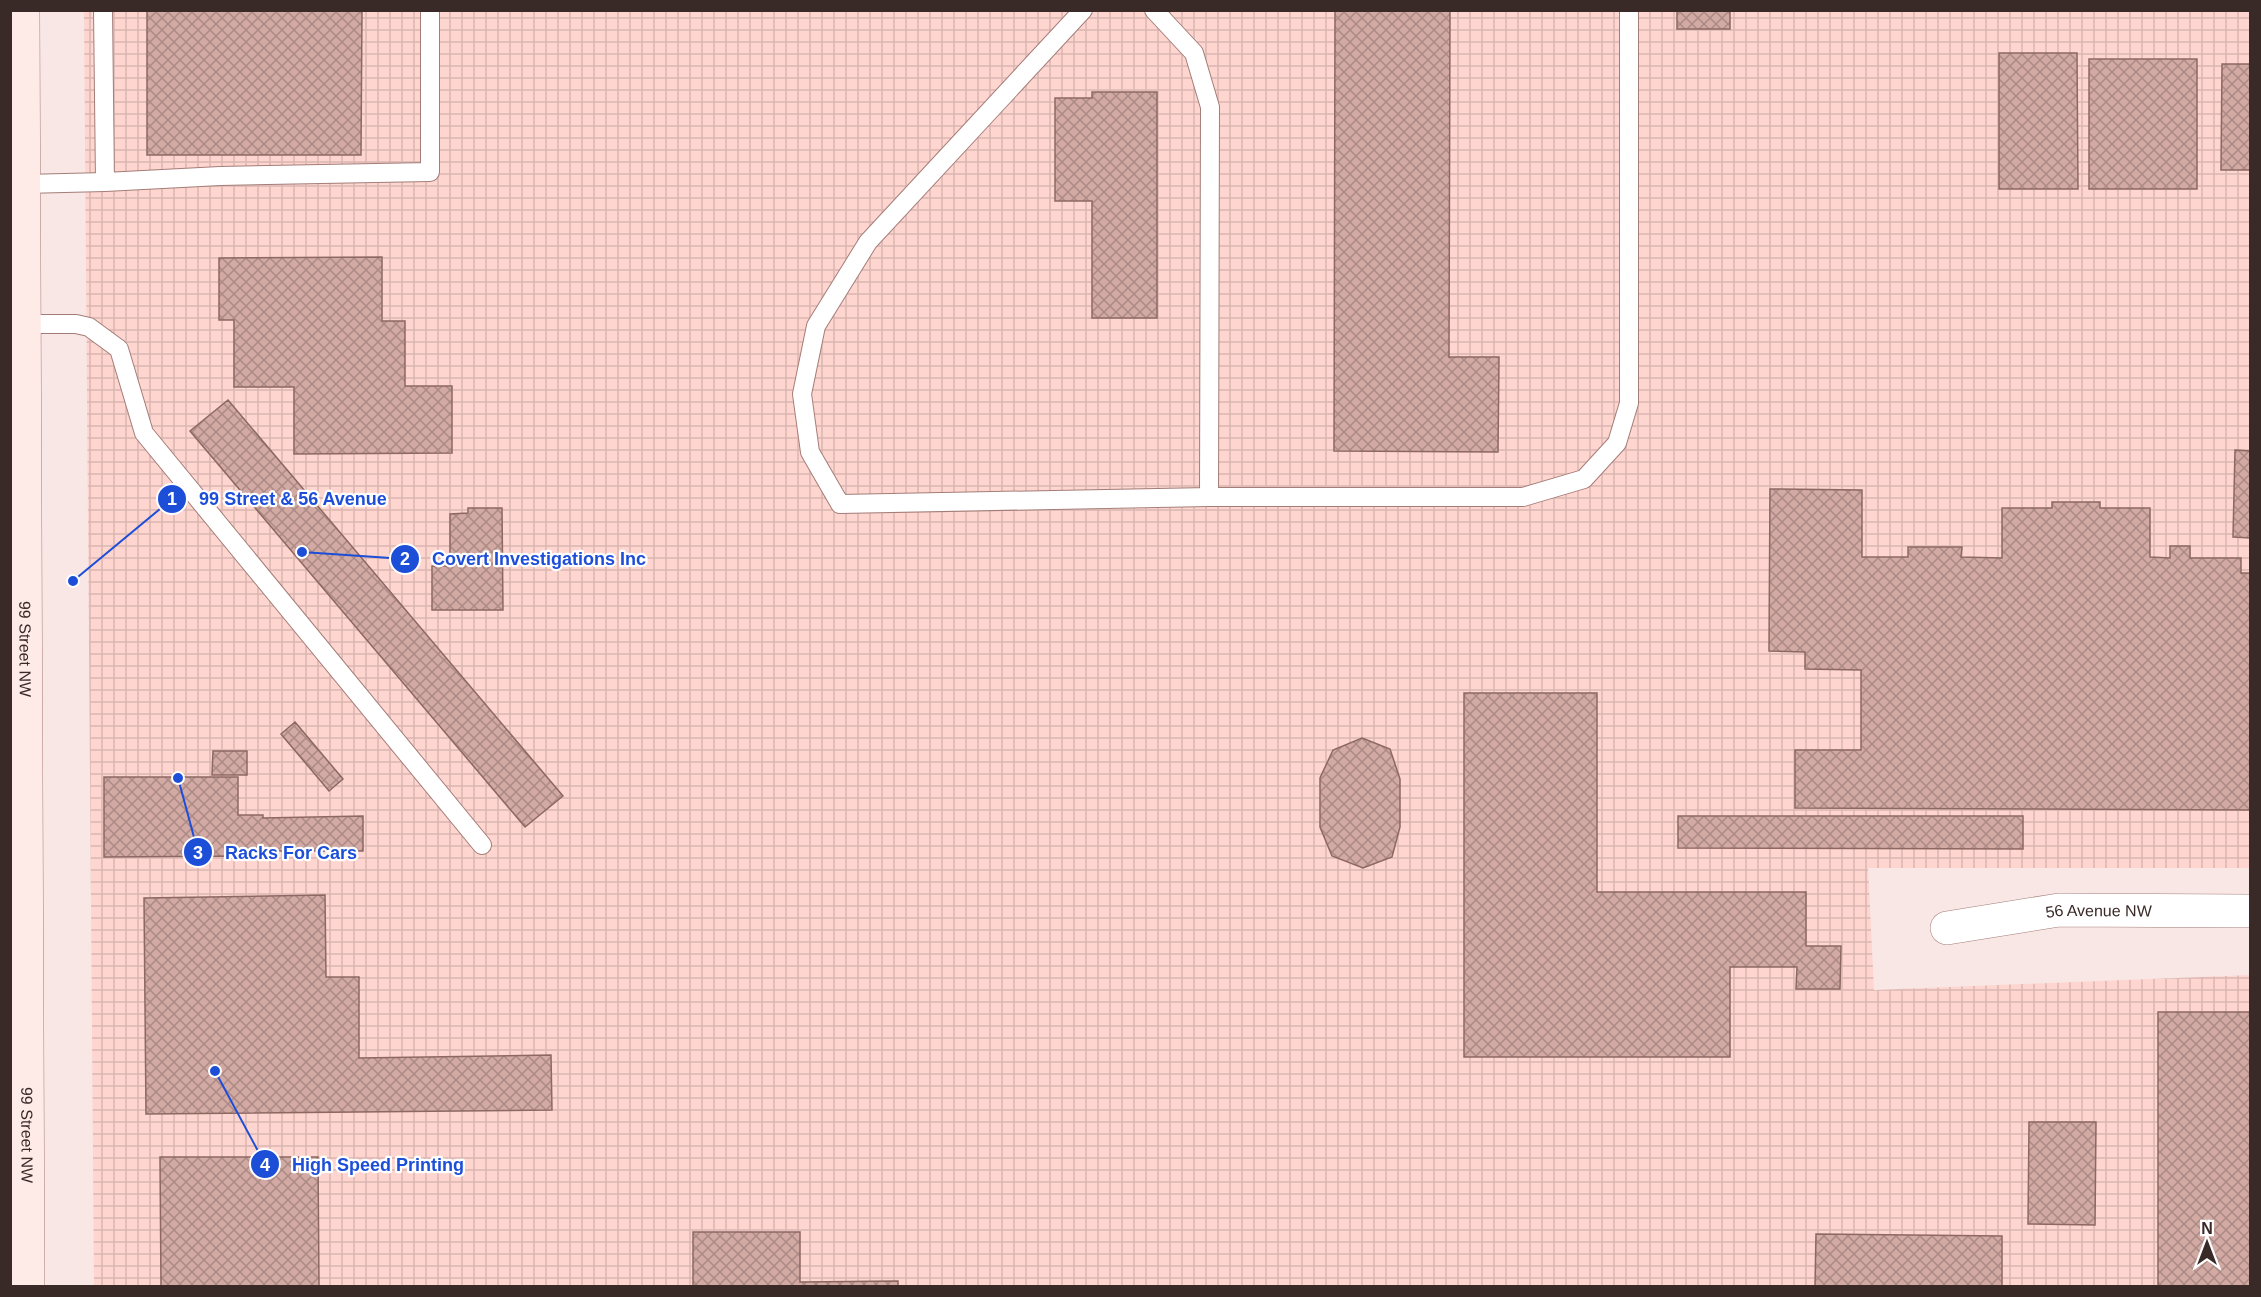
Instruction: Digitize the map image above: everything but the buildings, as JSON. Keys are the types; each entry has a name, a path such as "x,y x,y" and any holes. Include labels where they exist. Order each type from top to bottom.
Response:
{"main road":[{"name":"99 Street NW","path":"19,30 17,102 24,184 24,324 18,422 19,905 27,1287"}],"street":[{"name":"56 Avenue NW","path":"1947,928 2059,910 2250,911"}],"lane":[{"path":"103,10 105,182"},
{"path":"24,184 220,176 430,172 430,10"},
{"path":"1083,10 868,242 816,326 802,394 810,452 840,504 1209,497 1523,497 1584,478 1617,443 1629,403 1629,10"},
{"path":"1154,10 1194,53 1210,106 1209,497"},
{"path":"24,324 76,324 89,327 119,349 144,433 483,845"}],"shaded area":[{"path":"84,11 2250,11 2250,868 1868,868 1874,990 2250,975 2250,1286 94,1286"}],"place":[{"name":"Covert Investigations Inc","path":"302,552"},
{"name":"99 Street & 56 Avenue","path":"73,581"},
{"name":"Racks For Cars","path":"178,778"},
{"name":"High Speed Printing","path":"215,1071"}]}
